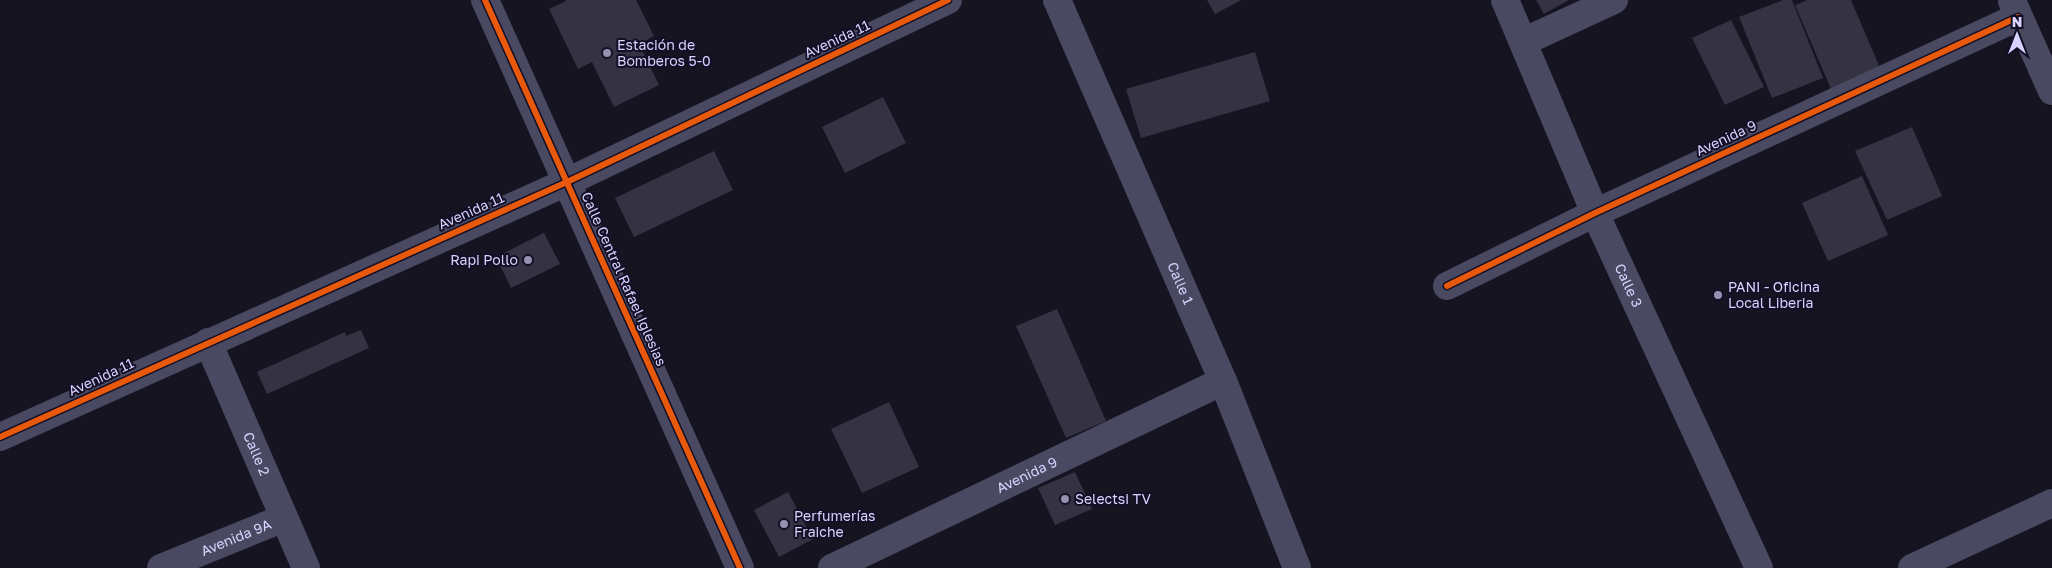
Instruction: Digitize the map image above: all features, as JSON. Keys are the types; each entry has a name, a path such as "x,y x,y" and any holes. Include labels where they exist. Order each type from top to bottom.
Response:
{"street":[{"name":"Calle Central Rafael Iglesias","path":"485,0 740,568"},
{"name":"Avenida 11","path":"0,437 566,182 948,0"},
{"name":"Calle 1","path":"1057,0 1223,381 1296,568"},
{"name":"Calle 3","path":"1505,0 1595,213 1759,568"},
{"path":"1523,42 1614,0"},
{"name":"Avenida 9","path":"1447,286 2015,8"},
{"path":"2015,8 2052,91"},
{"name":"Calle 2","path":"208,342 306,568"},
{"name":"Avenida 9","path":"832,568 1223,381"},
{"path":"1912,568 2052,503"},
{"name":"Avenida 9A","path":"161,568 284,518"}],"building":[{"name":"Estación de Bomberos 5-0","path":"565,0 636,0 654,36 639,44 659,85 614,107 592,62 578,69 549,9"},
{"path":"1207,0 1241,0 1215,14"},
{"path":"1536,0 1569,0 1544,14"},
{"path":"1783,0 1792,0 1823,78 1772,98 1739,17"},
{"path":"1807,0 1851,0 1880,68 1831,89 1795,5"},
{"path":"1731,20 1764,87 1725,105 1692,38"},
{"path":"1255,52 1270,101 1141,138 1126,89"},
{"path":"883,97 906,143 845,173 822,127"},
{"path":"1912,127 1942,196 1887,220 1855,151"},
{"path":"714,151 733,190 634,237 615,198"},
{"path":"1862,176 1888,235 1828,261 1802,203"},
{"name":"Rapi Pollo","path":"544,233 560,264 511,288 496,257"},
{"path":"1057,309 1106,421 1066,438 1016,326"},
{"path":"361,330 369,348 267,394 257,372 345,332 346,336"},
{"path":"889,402 919,467 862,493 831,429"},
{"name":"Selectsi TV","path":"1075,472 1092,509 1055,525 1038,488"},
{"name":"Perfumerías Fraiche","path":"788,492 813,539 779,557 754,510"}],"cycle path":[{"path":"485,0 740,568"},
{"path":"0,437 567,182 948,0"},
{"path":"1447,286 1595,213 2018,17"}],"place":[{"name":"Estación de Bomberos 5-0","path":"607,53"},
{"name":"Rapi Pollo","path":"528,260"},
{"name":"PANI - Oficina Local Liberia","path":"1718,295"},
{"name":"Selectsi TV","path":"1065,499"},
{"name":"Perfumerías Fraiche","path":"784,524"}]}
